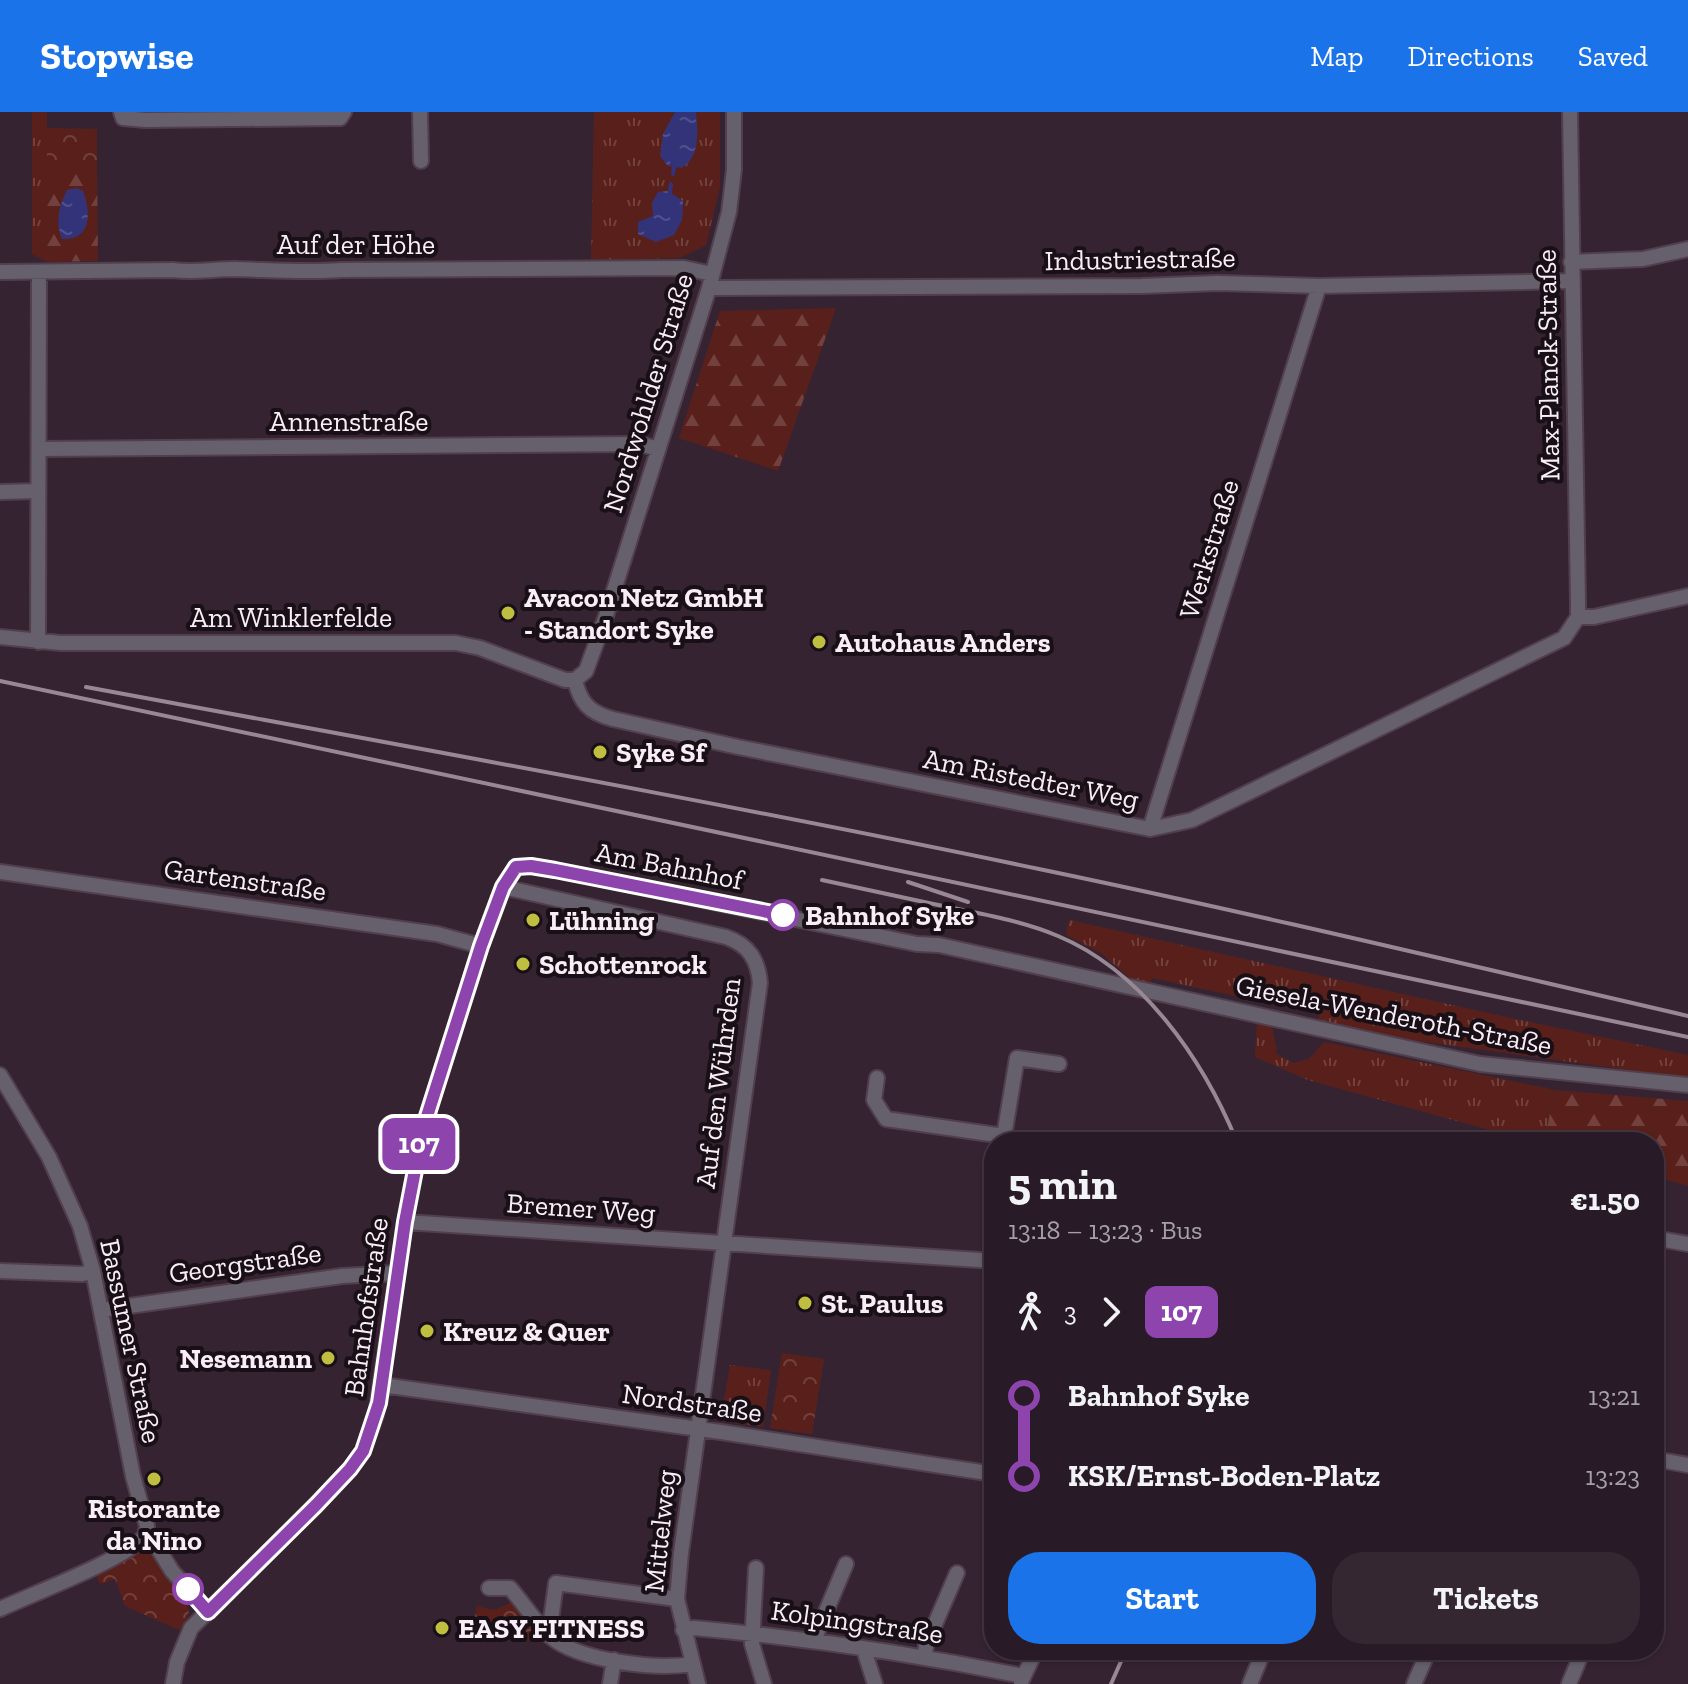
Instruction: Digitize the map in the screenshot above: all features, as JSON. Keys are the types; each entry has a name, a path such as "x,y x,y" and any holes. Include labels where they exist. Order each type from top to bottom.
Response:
{"street":[{"path":"121,112 123,118 145,120 342,115"},
{"path":"420,112 421,161"},
{"name":"Nordwohlder Straße","path":"575,680 586,671 605,619 710,281 729,212 734,170 734,112"},
{"name":"Max-Planck-Straße","path":"1570,112 1578,617"},
{"path":"1571,262 1643,259 1688,249"},
{"name":"Auf der Höhe","path":"0,272 173,270 193,273 228,269 303,273 341,270 684,268 710,281"},
{"path":"38,642 39,272"},
{"name":"Industriestraße","path":"710,281 1129,286 1571,281"},
{"name":"Werkstraße","path":"1150,829 1319,286"},
{"name":"Annenstraße","path":"40,449 641,444 657,449"},
{"path":"0,492 38,491"},
{"path":"1578,617 1594,617 1688,596"},
{"name":"Am Ristedter Weg","path":"575,680 585,705 594,714 613,719 1150,829 1192,820 1436,703 1564,638 1578,617"},
{"name":"Am Winklerfelde","path":"0,637 38,642 456,643 480,648 565,680 575,680"},
{"name":"Am Bahnhof","path":"516,867 531,866 592,877 917,944 939,945 1139,990"},
{"name":"Bahnhofstraße","path":"173,1684 177,1662 191,1628 350,1469 363,1451 376,1415 382,1385 405,1222 423,1129 481,946 503,887 516,867"},
{"name":"Gartenstraße","path":"0,872 437,934 481,946"},
{"name":"Auf den Wührden","path":"503,887 726,937 750,951 759,965 760,983 697,1430"},
{"name":"Giesela-Wenderoth-Straße","path":"1139,990 1480,1064 1688,1085"},
{"path":"1005,1132 1017,1058 1059,1064"},
{"name":"Bassumer Straße","path":"0,1075 49,1157 80,1226 93,1271 133,1476 147,1526 145,1536 154,1542 172,1571 208,1612"},
{"path":"877,1078 874,1100 886,1119 984,1136"},
{"name":"Bremer Weg","path":"405,1222 984,1260"},
{"path":"1664,1240 1688,1244"},
{"path":"0,1271 82,1274 93,1271"},
{"name":"Georgstraße","path":"101,1310 342,1276 397,1273"},
{"name":"Nordstraße","path":"382,1385 984,1473"},
{"name":"Mittelweg","path":"697,1430 677,1599 698,1684"},
{"path":"1664,1461 1688,1465"},
{"path":"0,1609 138,1544 145,1536"},
{"path":"814,1640 846,1564"},
{"path":"756,1568 752,1644 764,1684"},
{"path":"925,1656 926,1645 957,1573"},
{"path":"546,1630 550,1627 556,1583 677,1599"},
{"path":"489,1588 510,1588 546,1630 565,1646 614,1660 671,1667 692,1664"},
{"name":"Kolpingstraße","path":"683,1630 694,1628 814,1640 864,1650 925,1656 1022,1680"},
{"path":"864,1650 875,1684"},
{"path":"610,1684 614,1660"},
{"path":"1022,1680 1031,1660"},
{"path":"1250,1684 1260,1660"},
{"path":"1414,1684 1425,1660"},
{"path":"1569,1684 1579,1660"}],"green space":[{"path":"32,112 47,112 47,262 32,254"},
{"path":"594,112 675,112 672,114 697,137 696,112 720,112 720,187 706,245 680,258 591,260","holes":["668,191 683,201 638,234 638,222 653,216"]},
{"path":"47,128 97,129 97,166 47,166"},
{"path":"47,166 97,166 98,261 47,262","holes":["62,201 89,213 81,235 58,223"]},
{"path":"836,308 778,471 679,438 720,311"},
{"path":"1069,920 1688,1055 1688,1078 1383,1036 1318,1022 1319,1014 1152,978 1150,988 1143,990 1101,953 1066,935"},
{"path":"1257,1022 1272,1025 1277,1054 1293,1063 1309,1059 1324,1042 1555,1090 1546,1132 1497,1132 1308,1080 1255,1057"},
{"path":"1555,1090 1688,1101 1688,1186 1664,1179 1664,1132 1546,1132"},
{"path":"782,1353 824,1359 812,1434 770,1428"},
{"path":"730,1365 771,1370 763,1427 719,1421 711,1410 713,1400 724,1401"},
{"path":"144,1546 187,1598 189,1615 179,1630 125,1606 115,1579 100,1584 94,1570"},
{"path":"513,1601 551,1644 472,1633 477,1605 495,1609"}],"water":[{"path":"675,112 696,112 695,151 682,168 668,166 660,156 663,134"},
{"path":"77,188 83,191 86,199 87,223 79,235 62,239 58,220 60,208 67,190"},
{"path":"668,191 683,201 682,220 674,235 656,242 638,234 638,222 653,216 652,203 658,192"}],"waterway":[{"path":"673,174 674,167"},
{"path":"670,192 671,184"}],"railway":[{"path":"0,681 1688,1037"},
{"path":"86,687 682,798 1039,869 1688,1016"},
{"path":"822,880 1020,923 1058,936 1088,951 1117,971 1166,1021 1206,1080 1232,1132"},
{"path":"908,882 968,902"},
{"path":"1111,1684 1122,1660"}],"bus line":[{"name":"107","path":"188,1589 208,1612 316,1505 363,1451 379,1403 414,1164 423,1129 481,946 503,887 516,867 555,870 783,915"}],"place":[{"name":"Avacon Netz GmbH - Standort Syke","path":"508,613"},
{"name":"Autohaus Anders","path":"819,642"},
{"name":"Syke Sf","path":"600,752"},
{"name":"Bahnhof Syke","path":"783,915"},
{"name":"Lühning","path":"533,920"},
{"name":"Schottenrock","path":"523,964"},
{"name":"St. Paulus","path":"805,1303"},
{"name":"Kreuz & Quer","path":"427,1331"},
{"name":"Nesemann","path":"328,1358"},
{"name":"Ristorante da Nino","path":"154,1479"},
{"name":"EASY FITNESS","path":"442,1628"}]}
